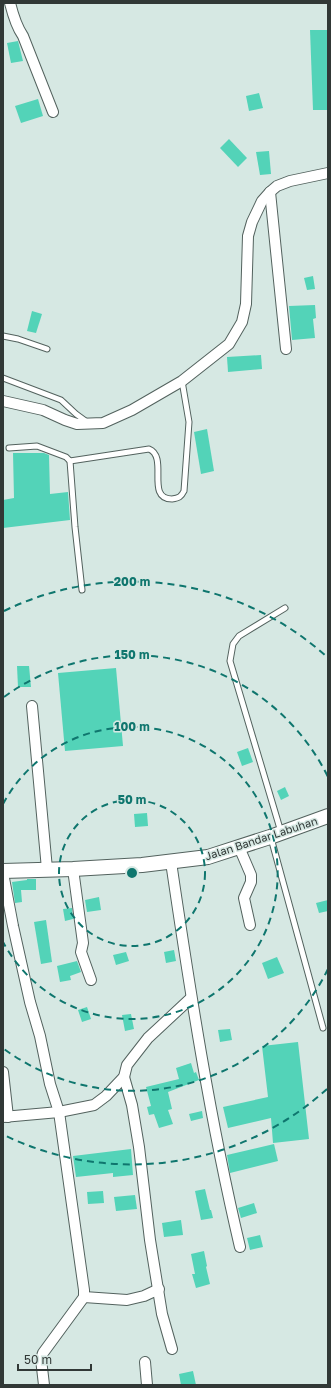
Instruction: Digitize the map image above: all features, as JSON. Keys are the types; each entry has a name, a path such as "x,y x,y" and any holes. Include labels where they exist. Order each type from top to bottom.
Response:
{"main road":[{"name":"Jalan Bandar Labuhan","path":"3,872 142,865 208,857 328,816"}],"street":[{"path":"10,3 18,30 23,36 53,112"},
{"path":"3,401 43,410 77,424 103,423 118,417 182,381 229,344 242,322 246,304 248,236 257,210 270,192 277,186 290,181 328,173"},
{"path":"270,192 286,349"},
{"path":"32,706 47,869"},
{"path":"239,847 251,875 251,882 244,898 250,925"},
{"path":"171,862 191,998 225,1183 240,1248"},
{"path":"73,869 82,943 81,952 91,980"},
{"path":"3,872 30,1002 40,1036 50,1084 59,1112 74,1214 84,1297 43,1353 41,1360 44,1385"},
{"path":"3,1072 5,1117 59,1112 94,1105 106,1096 124,1077 127,1065 148,1038 191,998"},
{"path":"124,1077 132,1105 139,1147 145,1204 162,1314 172,1349"},
{"path":"84,1297 127,1300 144,1296 159,1289"},
{"path":"145,1362 147,1385"}],"lane":[{"path":"3,336 48,348"},
{"path":"3,378 61,400 76,414 90,424"},
{"path":"70,461 149,449 152,450 157,456 159,490 162,496 166,499 178,498 181,496 184,490 189,422 182,381"},
{"path":"9,448 37,446 66,456 70,461 82,590"},
{"path":"285,608 239,636 233,644 230,661 276,835 323,1028"}],"building":[{"path":"310,30 328,30 328,110 313,110"},
{"path":"18,41 23,61 11,63 7,43"},
{"path":"259,93 263,108 249,111 246,96"},
{"path":"38,99 43,116 21,123 15,106"},
{"path":"229,139 247,158 238,167 220,148"},
{"path":"269,151 271,174 260,175 256,152"},
{"path":"313,276 315,289 307,290 304,278"},
{"path":"315,305 316,318 313,319 315,338 292,340 289,306"},
{"path":"32,311 42,314 36,333 27,331"},
{"path":"261,355 262,369 228,372 227,357"},
{"path":"207,429 214,471 201,474 194,432"},
{"path":"13,453 44,453 49,455 50,494 68,492 70,520 3,528 3,500 14,498"},
{"path":"17,666 29,666 31,687 18,687"},
{"path":"116,668 123,746 65,751 58,673"},
{"path":"248,748 253,762 242,766 237,752"},
{"path":"285,787 289,796 281,800 277,791"},
{"path":"147,813 148,826 135,827 134,814"},
{"path":"36,879 36,890 21,890 22,902 15,903 12,882"},
{"path":"99,897 101,910 87,912 85,900"},
{"path":"328,900 328,911 319,913 316,903"},
{"path":"72,908 73,919 65,921 63,909"},
{"path":"46,920 52,962 41,964 34,922"},
{"path":"174,950 176,961 166,963 164,952"},
{"path":"126,952 129,961 116,965 113,955"},
{"path":"277,957 284,973 268,979 262,963"},
{"path":"77,961 81,972 70,976 71,980 60,982 57,966"},
{"path":"87,1007 91,1019 82,1022 78,1010"},
{"path":"131,1014 134,1029 125,1031 122,1015"},
{"path":"230,1029 232,1040 220,1042 218,1030"},
{"path":"298,1042 309,1139 273,1143 271,1118 228,1128 223,1107 268,1097 262,1046"},
{"path":"191,1063 194,1073 196,1072 199,1080 168,1092 172,1109 168,1110 173,1124 159,1128 154,1114 149,1115 147,1107 151,1106 146,1087 179,1079 176,1068"},
{"path":"202,1111 203,1118 191,1121 189,1114"},
{"path":"274,1144 278,1161 230,1173 227,1155"},
{"path":"131,1149 133,1175 113,1177 113,1173 76,1177 73,1156"},
{"path":"205,1189 213,1218 201,1220 195,1191"},
{"path":"103,1191 104,1203 88,1204 87,1192"},
{"path":"135,1195 137,1209 116,1211 114,1197"},
{"path":"254,1203 257,1213 241,1218 238,1208"},
{"path":"181,1220 183,1235 164,1237 162,1223"},
{"path":"260,1235 263,1247 250,1250 247,1238"},
{"path":"204,1251 210,1284 196,1288 192,1274 195,1274 191,1254"},
{"path":"193,1371 196,1385 181,1385 179,1374"}]}
